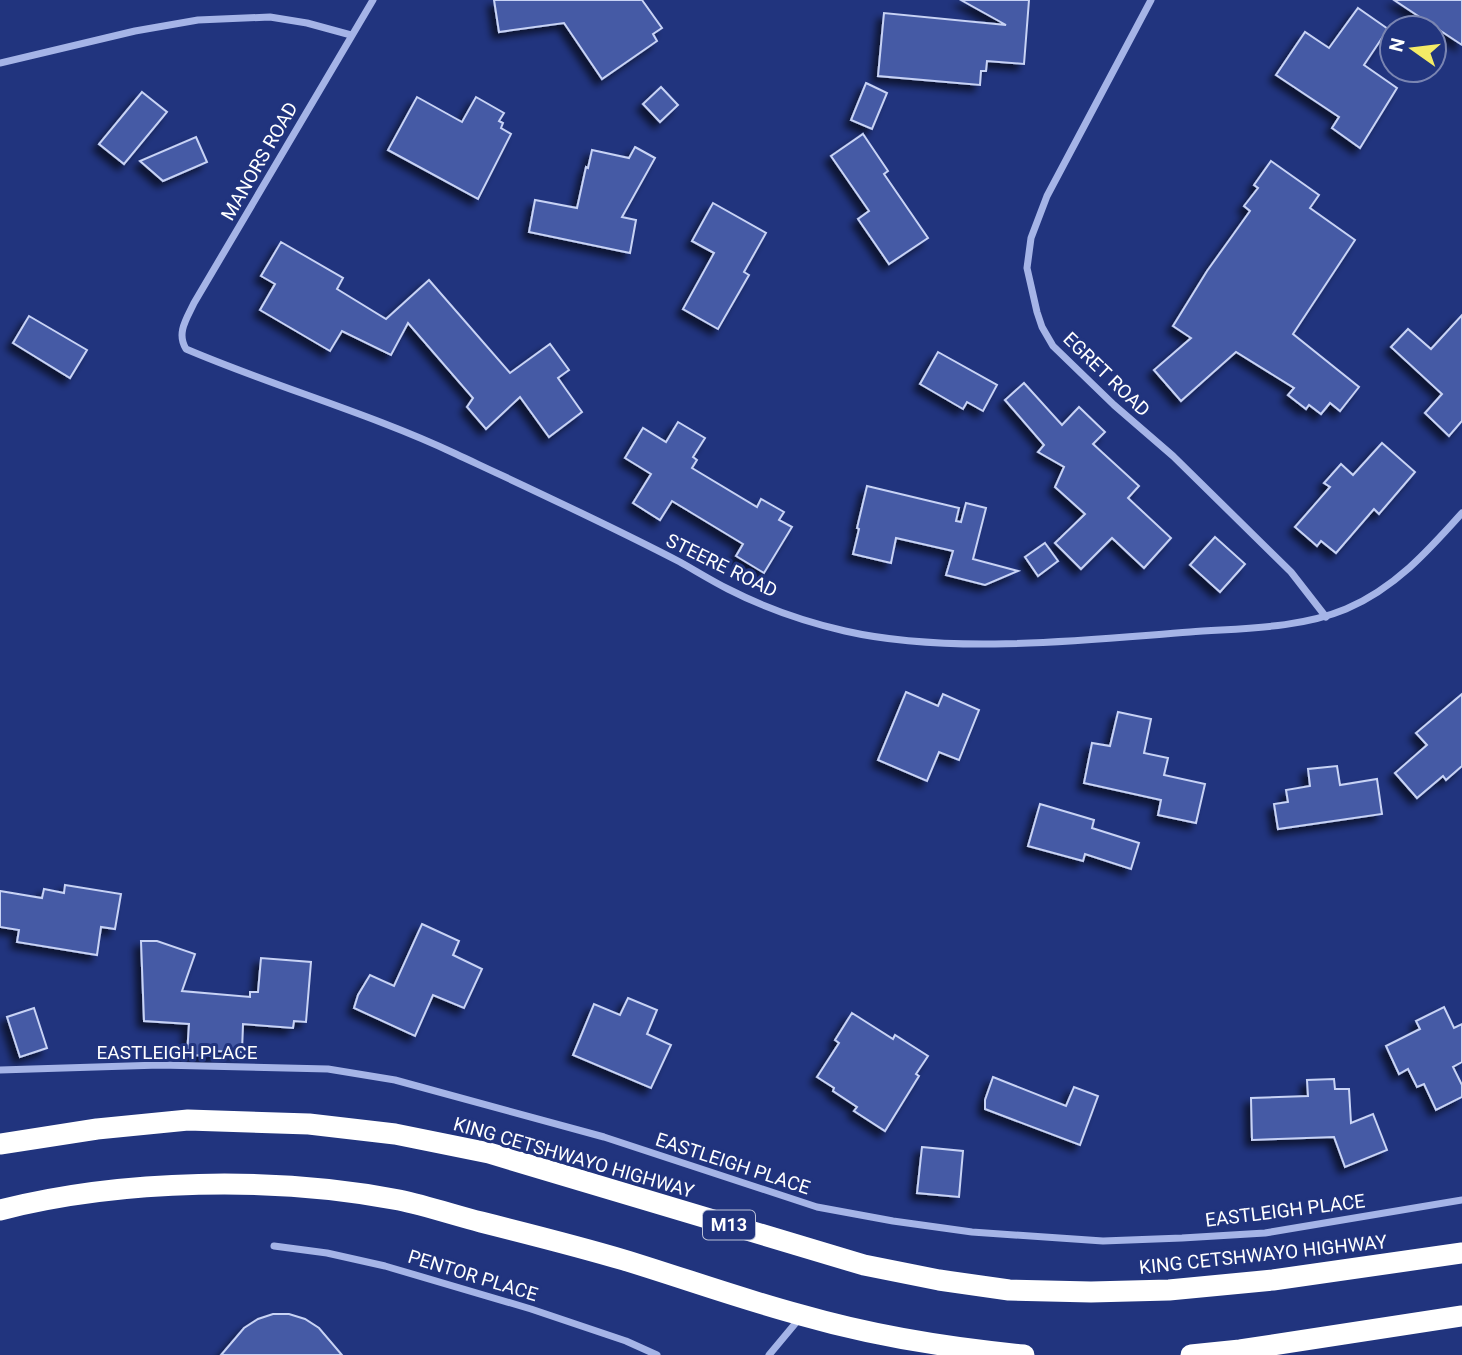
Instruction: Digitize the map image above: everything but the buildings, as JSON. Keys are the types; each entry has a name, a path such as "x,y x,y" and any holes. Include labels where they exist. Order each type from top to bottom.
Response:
{"highway":[{"name":"KING CETSHWAYO HIGHWAY","path":"0,1144 97,1129 188,1121 309,1124 395,1134 489,1153 864,1265 1009,1290 1091,1293 1169,1290 1273,1280 1462,1253"},
{"path":"0,1210 74,1195 164,1185 244,1185 351,1193 400,1200 564,1243 801,1315 953,1348 1024,1355"},
{"path":"1191,1355 1462,1316"}],"street":[{"name":"MANORS ROAD","path":"181,342 181,331 194,303 373,0"},
{"name":"EGRET ROAD","path":"1151,0 1047,197 1031,238 1027,268 1042,327 1053,346 1114,405 1173,456 1291,572 1326,617"},
{"path":"0,63 135,31 198,20 270,17 307,23 351,35"},
{"name":"STEERE ROAD","path":"181,342 186,349 219,363 383,423 453,452 680,562 730,590 789,614 846,631 938,642 1031,643 1269,626 1326,617 1372,596 1413,567 1462,513"},
{"name":"EASTLEIGH PLACE","path":"0,1070 160,1065 328,1069 395,1080 604,1137 817,1207 893,1222 972,1232 1102,1241 1265,1233 1462,1200"},
{"name":"PENTOR PLACE","path":"274,1246 327,1253 385,1266 543,1312 626,1340 657,1355"},
{"path":"769,1355 801,1315"}]}
